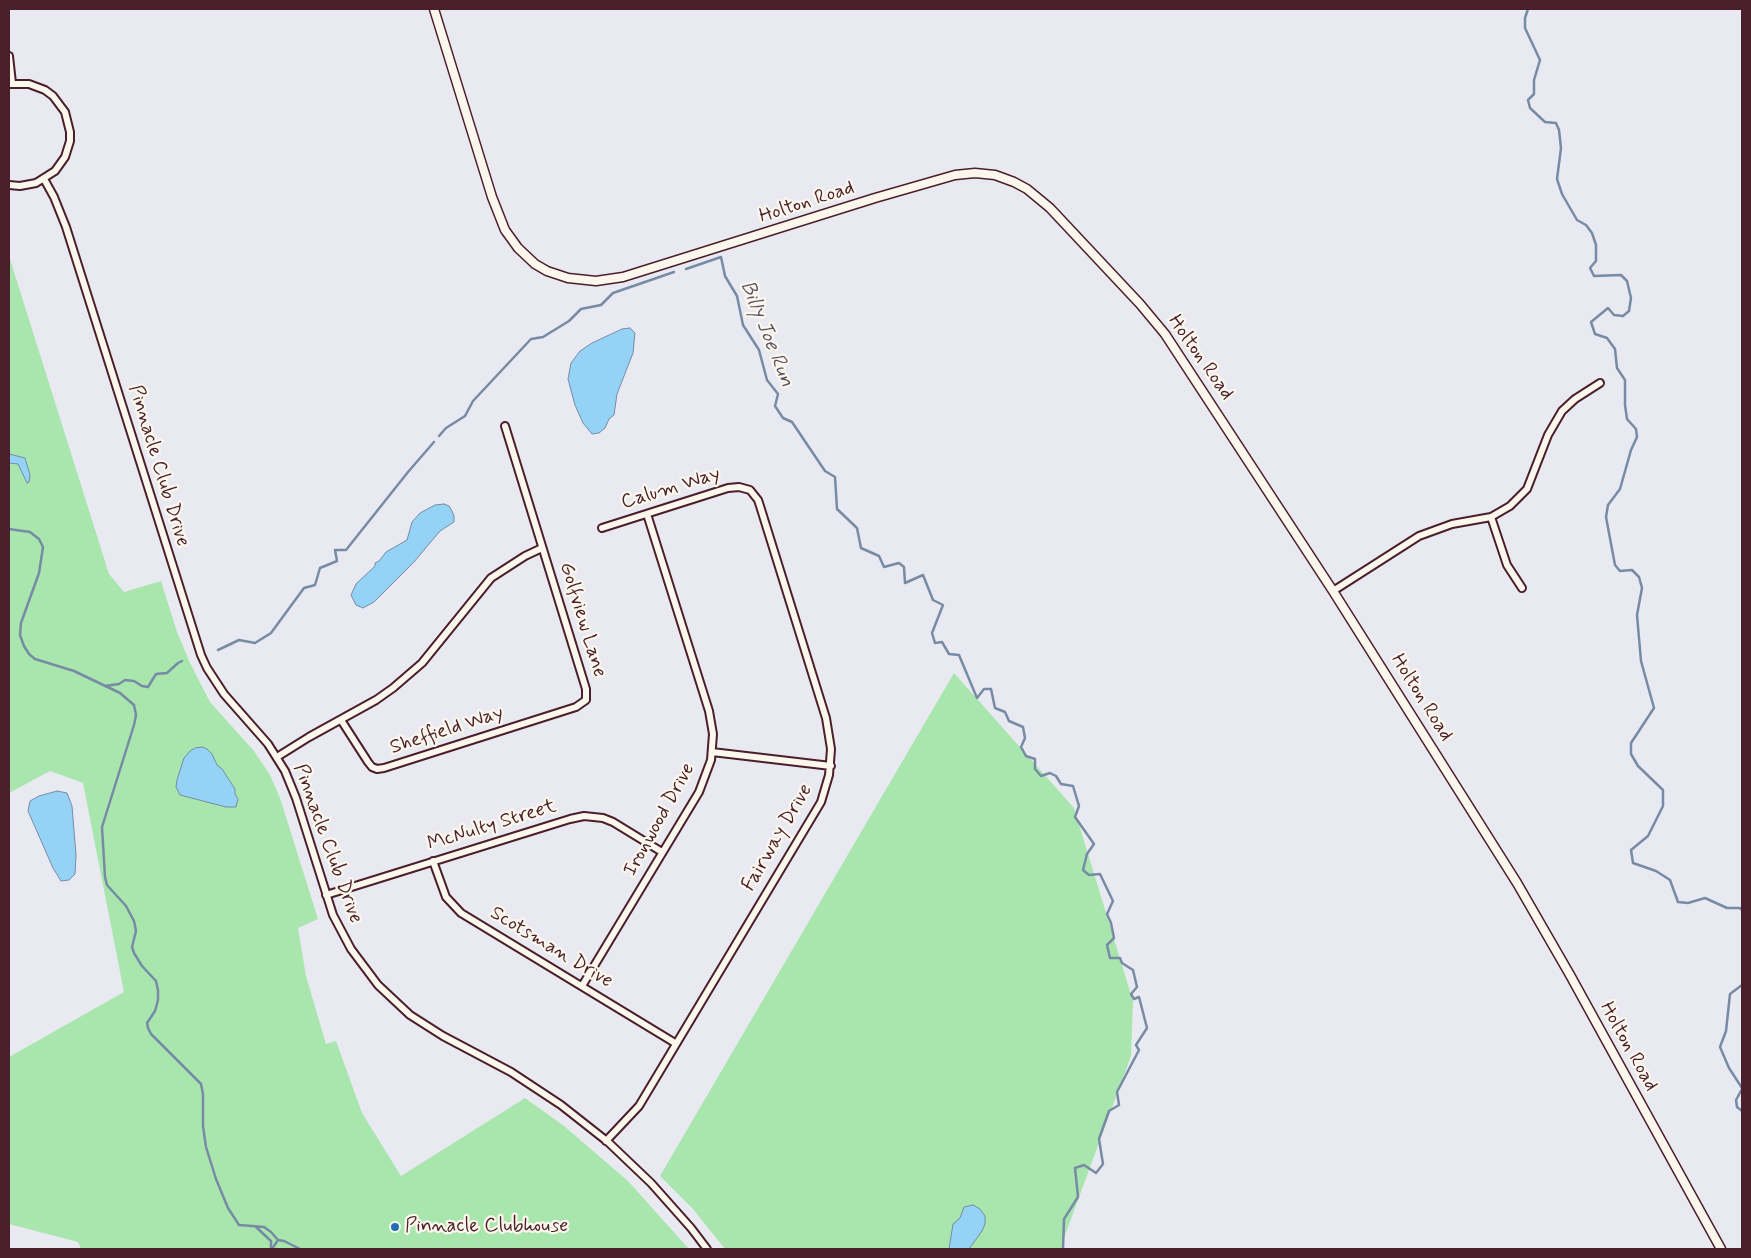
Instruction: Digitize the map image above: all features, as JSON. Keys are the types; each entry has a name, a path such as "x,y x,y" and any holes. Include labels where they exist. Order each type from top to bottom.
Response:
{"street":[{"name":"Holton Road","path":"434,9 492,197 505,230 518,248 535,264 547,271 568,278 596,281 623,277 955,174 995,175 1027,189 1050,208 1166,334 1333,591 1517,883 1570,975 1721,1249"},
{"path":"9,56 10,84 29,84 45,90 59,103 69,122 70,141 65,157 55,171 44,179 29,185 9,185"},
{"name":"Pinnacle Club Drive","path":"44,179 66,227 201,655 224,694 259,733 277,758 296,798 333,915 350,949 378,985 395,1002 427,1027 518,1076 561,1105 606,1141 651,1183 691,1228 706,1249"},
{"path":"1333,591 1419,536 1452,524 1491,516 1510,506 1527,489 1548,435 1562,411 1575,399 1600,383"},
{"name":"Golfview Lane","path":"505,426 586,689 587,695 584,702"},
{"name":"Calum Way","path":"602,528 728,488 739,487 750,490"},
{"name":"Fairway Drive","path":"606,1141 639,1106 675,1042 821,802 831,766 831,740 826,718 758,500 750,490"},
{"name":"Ironwood Drive","path":"582,986 703,784 712,752 713,734 709,711 648,514"},
{"path":"1491,516 1507,565 1522,588"},
{"path":"277,758 376,700 409,675 445,637 491,578 525,556 542,548"},
{"name":"Sheffield Way","path":"341,720 368,762 377,769 576,707 584,702"},
{"path":"712,752 831,766"},
{"name":"McNulty Street","path":"326,895 570,819 589,816 613,822 662,852"},
{"name":"Scotsman Drive","path":"433,862 443,893 461,913 675,1042"}],"green space":[{"path":"9,256 109,574 124,592 161,581 177,632 210,702 254,751 270,775 280,798 318,919 298,928 306,976 326,1044 336,1041 362,1113 401,1176 525,1098 564,1126 628,1181 689,1249 81,1249 78,1242 9,1224 9,1057 124,992 83,783 50,771 9,793"},
{"path":"954,673 1074,808 1133,1001 1131,1056 1064,1238 1063,1249 725,1249 693,1209 660,1176"}],"water":[{"path":"630,328 635,333 633,353 617,394 614,415 609,419 605,428 599,433 592,434 583,423 575,405 568,379 571,363 580,351 592,343 622,329"},
{"path":"9,454 25,458 30,475 29,482 27,483 18,464 9,463"},
{"path":"444,504 449,506 452,511 454,522 440,531 414,562 374,602 363,608 356,605 351,595 356,584 375,566 375,563 386,552 407,540 412,522 420,513 435,505"},
{"path":"202,747 212,754 217,765 222,769 235,789 238,799 236,807 226,807 180,795 176,787 184,758 190,751"},
{"path":"57,791 67,793 72,806 76,855 75,874 69,880 61,881 53,868 28,811 30,801 39,796"},
{"path":"973,1205 980,1209 985,1216 985,1224 982,1231 969,1249 949,1249 953,1224 960,1218 964,1207"}],"waterway":[{"path":"1528,9 1525,18 1525,28 1540,60 1534,80 1534,94 1528,100 1530,108 1545,122 1556,123 1559,130 1561,148 1557,179 1562,194 1577,220 1586,225 1592,233 1596,245 1596,261 1590,268 1594,276 1621,275 1627,281 1631,298 1629,311 1623,316 1614,315 1608,308 1591,322 1595,334 1607,338 1615,349 1617,368 1625,380 1627,419 1636,429 1637,437 1631,450 1620,489 1608,505 1606,517 1615,565 1620,571 1632,570 1639,577 1642,588 1637,615 1641,661 1654,708 1631,743 1631,754 1638,766 1663,790 1663,806 1648,836 1631,850 1633,863 1656,871 1670,880 1678,902 1688,903 1705,898 1727,908 1740,908 1742,910"},
{"name":"Billy Joe Run","path":"686,269 721,257 725,276 737,296 743,325 759,350 767,380 778,394 775,406 783,418 792,422 825,471 835,477 837,509 857,528 861,548 879,556 884,567 899,563 904,567 905,583 923,575 933,600 943,605 932,633 935,643 942,642 949,654 959,655 977,698 984,689 991,689 995,708 1005,712 1009,721 1023,727 1025,738 1021,747 1026,756 1035,759 1035,769 1041,776 1050,773 1056,776 1061,784 1073,786 1079,806 1075,817 1094,844 1087,854 1083,870 1089,875 1100,874 1113,901 1107,914 1114,938 1107,945 1110,958 1120,958 1122,963 1133,970 1137,987 1131,994 1134,999 1139,997 1147,1028 1136,1045 1139,1050 1117,1092 1119,1105 1109,1111 1099,1139 1103,1164 1096,1173 1084,1165 1075,1168 1078,1197 1064,1219 1063,1249"},
{"name":"Billy Joe Run","path":"439,436 446,428 465,416 473,401 531,339 543,337 569,321 581,309 601,305 613,293 674,272"},
{"name":"Billy Joe Run","path":"218,650 239,640 255,643 271,633 304,588 315,585 320,568 337,561 335,550 346,550 434,442"},
{"path":"9,529 30,532 39,539 43,547 39,573 21,623 20,635 29,654 35,659 74,671 120,693 134,705 136,715 134,725 102,827 107,885 126,906 134,921 136,931 132,947 134,953 142,966 156,981 158,1000 155,1011 147,1023 148,1028 151,1034 201,1084 206,1147 228,1208 239,1225 264,1227 271,1232 278,1240 272,1249"},
{"name":"Billy Joe Run","path":"105,686 119,684 125,680 134,681 148,687 156,674 167,673 182,661"},
{"path":"1742,985 1730,994 1726,1031 1720,1047 1729,1068 1742,1088"},
{"path":"1742,1089 1736,1100 1737,1107 1742,1111"},
{"path":"256,1227 271,1241 271,1248"},
{"path":"278,1240 300,1249"}],"place":[{"name":"Pinnacle Clubhouse","path":"395,1227"}]}
